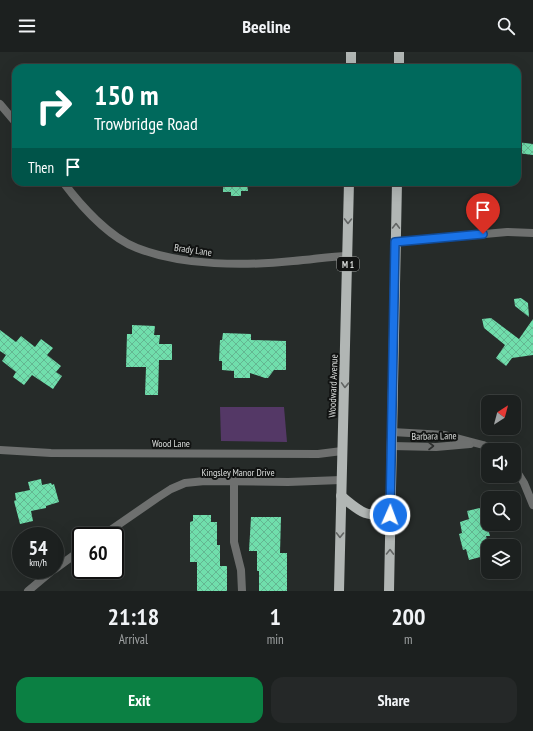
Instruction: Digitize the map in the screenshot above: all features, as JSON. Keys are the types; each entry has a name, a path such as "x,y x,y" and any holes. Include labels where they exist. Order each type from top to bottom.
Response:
{"main road":[{"path":"351,52 351,64"},
{"path":"399,52 399,64"},
{"name":"Woodward Avenue","path":"339,591 349,186"},
{"path":"389,591 397,186"},
{"path":"341,496 362,513 372,516 390,515"}],"street":[{"path":"0,104 12,118"},
{"name":"Brady Lane","path":"66,186 85,208 114,234 137,248 166,256 203,262 224,263 294,261 321,257 348,256"},
{"path":"395,242 507,232 533,233"},
{"name":"Barbara Lane","path":"392,432 436,434 481,445"},
{"name":"Barbara Lane","path":"392,446 436,447 477,444"},
{"name":"Wood Lane","path":"0,450 51,453 318,454 342,451"},
{"path":"521,478 528,490 533,505"},
{"name":"Kingsley Manor Drive","path":"115,527 157,498 185,483 205,481 288,482 341,480"},
{"path":"234,481 234,542 241,570 242,591"},
{"path":"28,591 42,579"}],"shaded area":[{"path":"220,407 284,407 287,442 221,441"}],"building":[{"path":"521,142 533,144 533,155 521,154"},
{"path":"223,186 247,186 248,191 241,191 241,196 231,196 231,192 223,192"},
{"path":"521,298 528,303 529,317 515,306 514,299"},
{"path":"491,318 519,339 533,319 533,355 512,358 506,366 496,358 505,345 484,328 482,319"},
{"path":"132,325 155,326 154,335 160,335 159,344 172,344 172,360 159,360 158,395 145,395 146,367 126,367 127,334 132,334"},
{"path":"0,330 16,342 21,336 35,347 41,339 53,348 47,355 61,366 56,372 62,376 53,389 32,375 24,385 13,377 16,372 2,361 6,355 0,351"},
{"path":"223,333 251,334 251,340 286,341 286,370 274,370 268,378 250,373 250,378 234,378 234,371 222,370 222,361 219,361 220,340 222,340"},
{"path":"41,479 42,485 51,483 52,485 54,484 59,502 46,506 46,508 31,511 33,521 20,524 14,501 16,500 15,493 30,490 28,482"},
{"path":"481,508 481,531 489,531 490,536 486,536 487,539 481,539 481,557 469,560 466,549 463,550 459,534 462,533 460,522 469,519 467,511"},
{"path":"193,515 211,515 211,522 217,522 217,545 220,545 220,566 227,566 227,591 197,591 197,562 190,562 190,522 193,521"},
{"path":"251,517 281,517 280,553 287,553 287,591 259,591 257,551 249,551"}],"route":[{"path":"390,515 395,242 483,234"}]}
